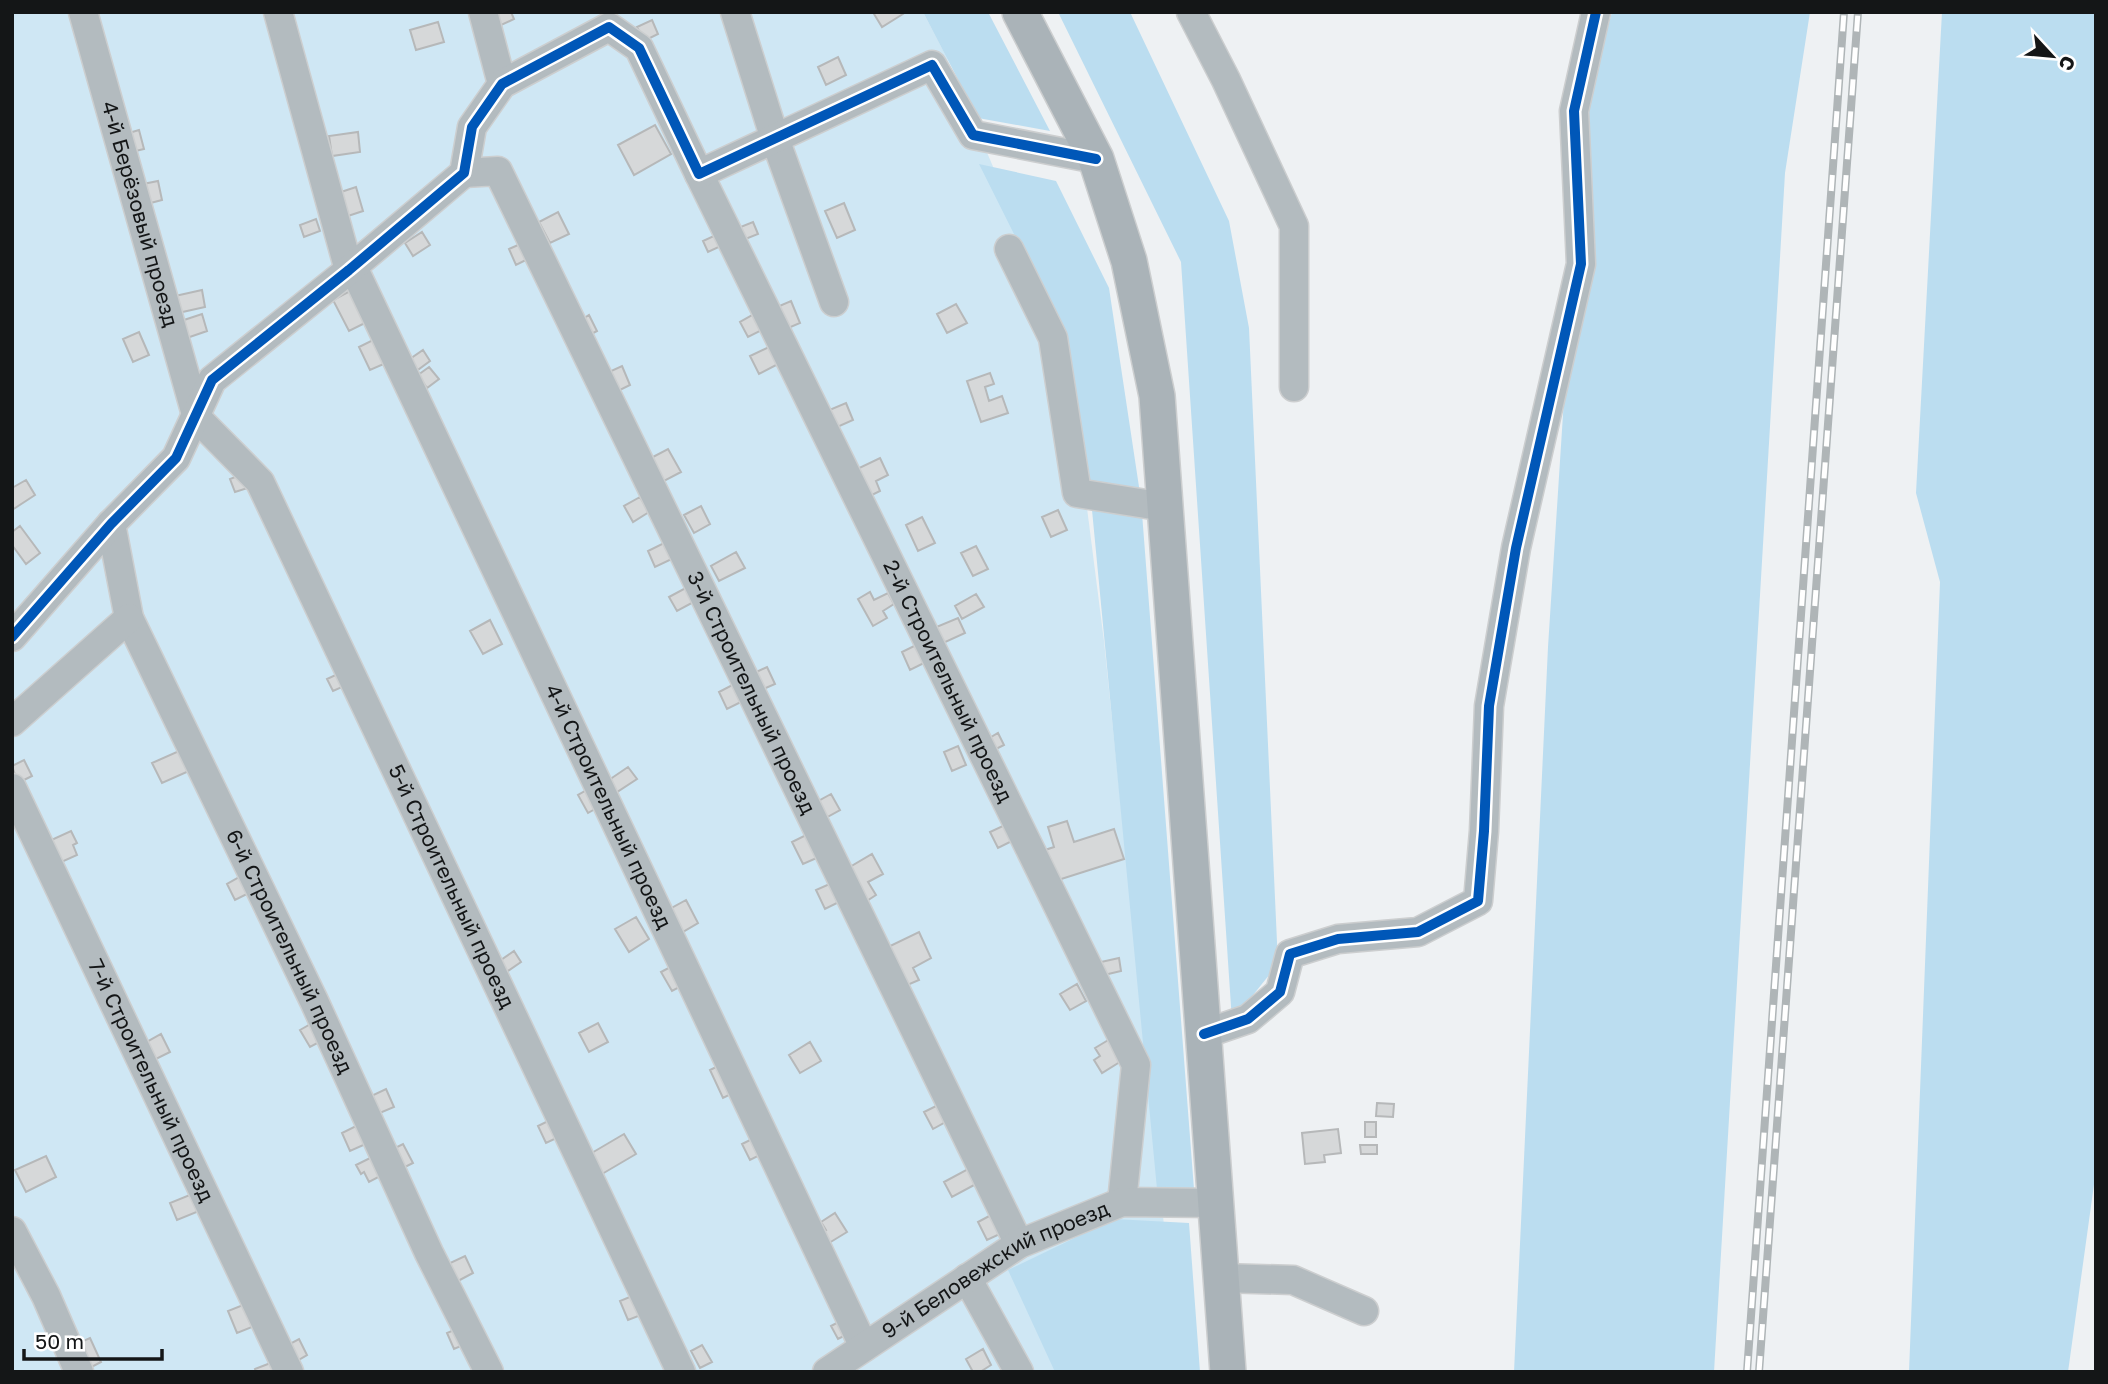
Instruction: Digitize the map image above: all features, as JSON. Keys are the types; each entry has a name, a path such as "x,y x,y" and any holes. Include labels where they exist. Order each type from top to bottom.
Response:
{"main road":[{"path":"1020,12 1096,159 1129,261 1157,396 1228,1372"}],"street":[{"name":"4-й Берёзовый проезд","path":"83,12 197,418"},
{"name":"4-й Строительный проезд","path":"278,12 351,269 864,1347"},
{"path":"14,625 176,458 197,418 212,380 351,269 464,173 472,127 502,84 483,12"},
{"path":"735,12 775,139 834,302"},
{"path":"1191,12 1294,226 1294,387"},
{"path":"1204,1034 1248,1019 1280,992 1290,954 1338,939 1418,932 1478,901 1489,706 1516,548 1581,264 1574,111 1596,12"},
{"name":"2-й Строительный проезд","path":"502,84 609,27 639,48 1136,1065 1122,1202"},
{"path":"699,174 932,65 973,135 1096,159"},
{"name":"3-й Строительный проезд","path":"464,173 498,171 1019,1244"},
{"path":"1009,250 1054,338 1077,494 1165,507"},
{"name":"5-й Строительный проезд","path":"197,418 260,482 681,1372"},
{"name":"6-й Строительный проезд","path":"111,524 129,618 314,1001 429,1253 489,1372"},
{"path":"12,722 129,618"},
{"name":"7-й Строительный проезд","path":"12,788 289,1372"},
{"name":"9-й Беловежский проезд","path":"827,1372 1019,1244 1122,1202 1216,1203"},
{"path":"12,1231 46,1296 79,1372"},
{"path":"967,1278 1019,1372"},
{"path":"1222,1278 1293,1280 1364,1311"}],"shaded area":[{"path":"12,12 923,12 946,56 1065,336 1104,641 1179,1372 12,1372"},
{"path":"923,12 988,12 1050,131 978,118"},
{"path":"1058,12 1130,12 1229,221 1249,328 1278,964 1232,1021 1181,262"},
{"path":"1612,12 1810,12 1785,173 1714,1372 1514,1372 1548,647 1582,120"},
{"path":"1942,12 2096,12 2096,1170 2068,1372 1909,1372 1940,582 1916,493"},
{"path":"979,164 1056,181 1109,288 1141,500 1194,1189 1157,1189 1092,510 1065,336"},
{"path":"1114,1219 1189,1223 1200,1372 1055,1372 1008,1270"}],"building":[{"path":"494,12 511,12 514,19 499,26"},
{"path":"874,14 903,14 882,27"},
{"path":"652,20 658,34 644,41 637,27"},
{"path":"438,22 444,42 416,50 410,30"},
{"path":"838,57 846,75 826,85 818,67"},
{"path":"655,125 671,154 634,175 618,145"},
{"path":"139,130 144,149 127,153 122,135"},
{"path":"358,132 360,152 332,156 329,136"},
{"path":"158,181 162,200 143,205 138,185"},
{"path":"356,187 363,211 348,216 341,192"},
{"path":"844,203 855,230 837,238 825,211"},
{"path":"558,212 569,234 550,243 539,222"},
{"path":"316,219 320,231 304,237 300,225"},
{"path":"753,222 758,234 743,240 738,228"},
{"path":"422,232 430,245 413,256 405,243"},
{"path":"718,234 723,245 708,252 703,241"},
{"path":"527,241 534,256 516,265 509,249"},
{"path":"202,290 205,307 178,313 175,296"},
{"path":"352,290 369,321 349,331 333,300"},
{"path":"791,301 800,323 786,329 777,307"},
{"path":"956,304 967,323 947,333 937,314"},
{"path":"756,313 764,329 748,337 740,322"},
{"path":"202,314 207,331 184,339 178,322"},
{"path":"589,315 597,331 586,337 578,322"},
{"path":"139,332 149,355 133,362 123,339"},
{"path":"375,339 386,363 370,370 359,347"},
{"path":"771,346 780,363 759,374 750,356"},
{"path":"423,350 430,361 415,372 407,361"},
{"path":"622,366 630,385 618,391 609,372"},
{"path":"429,367 439,379 427,388 418,375"},
{"path":"990,373 994,384 985,387 989,401 1002,396 1008,413 981,422 967,381"},
{"path":"846,403 853,420 835,428 827,411"},
{"path":"668,449 681,472 664,481 651,458"},
{"path":"880,458 888,475 876,481 880,491 866,498 853,471"},
{"path":"245,473 251,487 235,492 230,479"},
{"path":"26,480 35,495 12,510 12,488"},
{"path":"640,497 649,512 633,522 624,506"},
{"path":"701,506 710,524 694,533 684,515"},
{"path":"1058,510 1067,530 1051,537 1042,517"},
{"path":"922,517 935,543 918,551 906,525"},
{"path":"20,526 40,553 26,564 12,545 12,532"},
{"path":"668,541 676,557 655,567 648,551"},
{"path":"976,546 988,569 973,576 961,553"},
{"path":"736,552 745,568 719,581 711,566"},
{"path":"693,584 701,598 677,611 669,597"},
{"path":"870,592 874,600 888,593 894,604 883,611 887,618 873,626 858,599"},
{"path":"976,594 984,607 962,619 955,606"},
{"path":"958,618 965,633 941,644 934,628"},
{"path":"490,620 502,644 483,654 470,631"},
{"path":"916,645 924,663 910,670 902,652"},
{"path":"767,667 775,684 759,691 752,674"},
{"path":"344,671 349,684 333,691 327,679"},
{"path":"736,683 745,700 727,709 719,692"},
{"path":"998,733 1004,745 992,751 986,740"},
{"path":"958,746 966,765 952,771 944,752"},
{"path":"179,751 189,771 162,783 152,763"},
{"path":"24,760 32,776 18,783 12,766"},
{"path":"628,767 637,779 614,794 606,782"},
{"path":"592,787 602,805 588,813 578,795"},
{"path":"831,794 840,810 822,820 813,804"},
{"path":"1067,821 1074,842 1114,829 1124,859 1055,881 1045,850 1054,847 1048,827"},
{"path":"1007,824 1014,840 998,848 990,832"},
{"path":"71,831 77,843 73,845 77,855 57,864 47,842"},
{"path":"808,834 819,857 803,864 792,842"},
{"path":"872,854 883,874 868,882 876,895 862,904 843,871"},
{"path":"243,875 251,892 235,900 227,884"},
{"path":"834,882 843,900 825,909 816,890"},
{"path":"686,900 698,923 681,933 668,910"},
{"path":"636,917 649,939 629,952 615,929"},
{"path":"919,932 931,958 913,968 919,980 905,986 886,948"},
{"path":"514,951 521,962 505,973 498,962"},
{"path":"1119,958 1121,971 1104,975 1101,962"},
{"path":"676,964 687,983 672,991 661,972"},
{"path":"1077,984 1086,1001 1070,1010 1060,994"},
{"path":"316,1021 325,1039 310,1047 300,1030"},
{"path":"598,1023 608,1042 589,1052 579,1033"},
{"path":"161,1034 170,1052 154,1060 145,1043"},
{"path":"1110,1039 1123,1060 1102,1073 1094,1060 1100,1056 1095,1048"},
{"path":"810,1042 821,1061 800,1073 789,1055"},
{"path":"724,1063 737,1091 723,1098 710,1070"},
{"path":"386,1089 394,1107 375,1115 367,1098"},
{"path":"1377,1103 1394,1104 1393,1117 1376,1116"},
{"path":"940,1104 949,1120 933,1129 924,1112"},
{"path":"554,1118 563,1135 546,1143 538,1126"},
{"path":"1365,1122 1376,1122 1376,1137 1365,1137"},
{"path":"360,1124 368,1143 350,1151 342,1133"},
{"path":"1338,1129 1341,1153 1324,1155 1325,1162 1305,1164 1302,1133"},
{"path":"624,1134 636,1154 602,1174 590,1154"},
{"path":"756,1137 764,1153 750,1160 742,1144"},
{"path":"403,1144 413,1163 397,1171 387,1152"},
{"path":"1360,1145 1377,1145 1377,1154 1361,1154"},
{"path":"376,1155 386,1173 369,1182 364,1172 361,1174 356,1165"},
{"path":"46,1156 56,1177 26,1192 15,1170"},
{"path":"968,1169 976,1184 952,1197 944,1182"},
{"path":"197,1192 204,1209 177,1220 170,1203"},
{"path":"835,1213 847,1232 829,1243 822,1232 826,1230 821,1222"},
{"path":"993,1214 1002,1233 987,1240 978,1222"},
{"path":"465,1256 473,1273 456,1282 448,1264"},
{"path":"632,1296 641,1315 628,1320 620,1301"},
{"path":"243,1305 252,1327 237,1333 228,1311"},
{"path":"846,1318 854,1331 838,1339 831,1326"},
{"path":"461,1327 468,1343 454,1349 447,1333"},
{"path":"90,1338 101,1362 86,1370 74,1345"},
{"path":"299,1339 307,1355 295,1362 286,1346"},
{"path":"702,1345 712,1362 700,1368 691,1351"},
{"path":"983,1349 991,1365 980,1372 973,1372 966,1359"},
{"path":"273,1362 278,1372 256,1372 255,1369"}],"railway":[{"path":"1747,1372 1844,12"},
{"path":"1759,1372 1858,12"}],"cycle path":[{"path":"1204,1034 1248,1019 1280,992 1290,954 1338,939 1418,932 1478,901 1489,706 1516,548 1581,264 1574,111 1596,12"},
{"path":"12,637 111,524 176,458 212,380 464,173 472,127 502,84 609,27 639,48 699,174 932,65 973,135 1096,159"}]}
